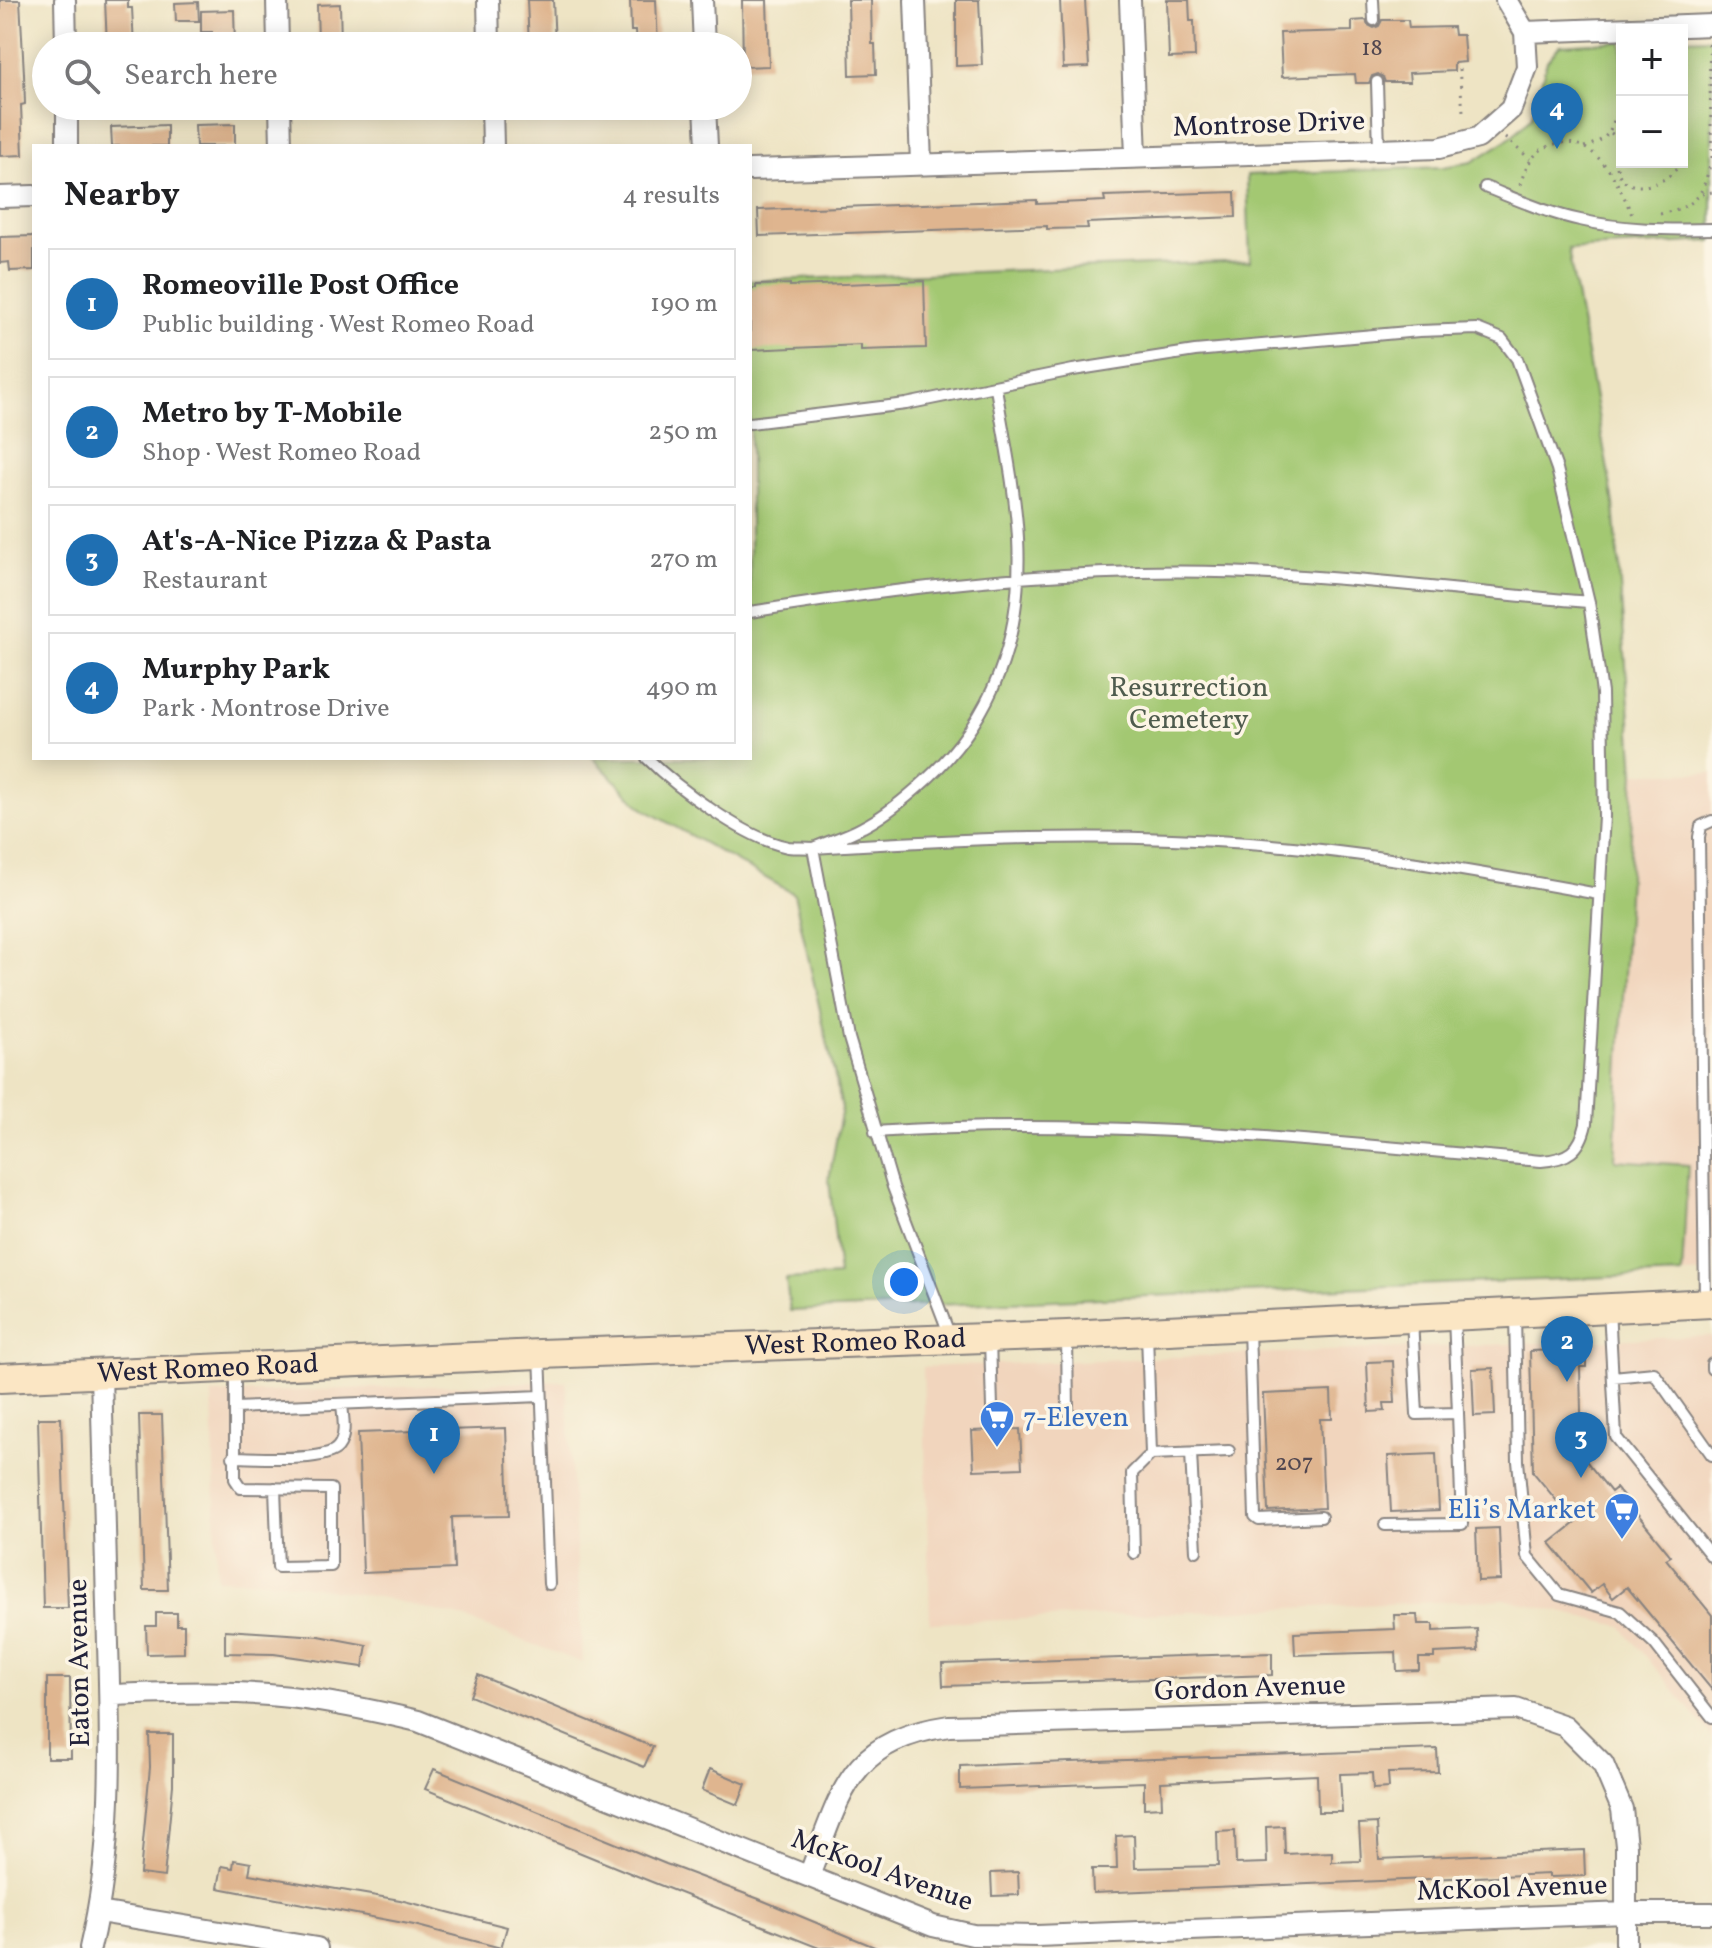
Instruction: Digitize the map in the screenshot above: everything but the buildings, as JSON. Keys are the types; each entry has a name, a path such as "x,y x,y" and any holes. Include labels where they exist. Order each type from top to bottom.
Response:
{"main road":[{"name":"West Romeo Road","path":"0,1378 1067,1335 1708,1303"}],"street":[{"path":"65,0 66,32"},
{"path":"277,0 278,32"},
{"path":"488,0 489,32"},
{"path":"702,0 703,32"},
{"path":"915,0 921,164"},
{"path":"1130,0 1136,157"},
{"path":"1506,0 1525,32 1710,25"},
{"name":"Montrose Drive","path":"752,170 1439,148 1478,138 1511,109 1527,67 1525,32"},
{"path":"67,120 67,144"},
{"path":"280,120 281,144"},
{"path":"492,120 493,144"},
{"path":"706,120 707,144"},
{"path":"0,197 32,196"},
{"name":"Eaton Avenue","path":"90,1948 99,1912 108,1841 111,1768 101,1374"},
{"name":"McKool Avenue","path":"110,1695 244,1693 287,1696 418,1721 933,1926 958,1933 992,1936 1626,1913 1712,1913"},
{"name":"Gordon Avenue","path":"809,1876 838,1802 853,1775 880,1749 902,1736 924,1730 949,1726 1516,1709 1565,1726 1603,1764 1622,1809 1626,1846 1626,1948"},
{"path":"99,1912 317,1948"}],"lane":[{"path":"1373,0 1374,20"},
{"path":"1377,82 1379,150"},
{"path":"1485,187 1581,221 1623,226 1712,229"},
{"path":"752,423 906,404 1073,370 1195,351 1419,331 1477,329 1502,339 1517,359 1557,469 1589,602 1602,693 1604,816 1586,1124 1582,1140 1568,1156 1541,1161 1252,1136 1125,1129 959,1127 875,1132"},
{"path":"813,848 864,827 897,805 932,775 965,739 984,710 998,675 1016,608 1018,536 996,388"},
{"path":"752,612 862,594 1018,578 1148,573 1286,574 1589,602"},
{"path":"649,760 674,783 732,822 787,847 1013,837 1160,838 1250,843 1395,858 1598,894"},
{"path":"1708,1303 1707,1008 1699,880 1701,826 1712,821"},
{"path":"813,848 849,1038 875,1132 951,1338"},
{"path":"1699,880 1712,880"},
{"path":"1609,1309 1616,1437 1712,1557"},
{"path":"1515,1313 1518,1461 1527,1556 1559,1595 1620,1612 1654,1643 1712,1717"},
{"path":"1385,1525 1462,1524 1454,1315"},
{"path":"1412,1317 1417,1414 1458,1413"},
{"path":"1249,1327 1255,1517 1259,1520 1321,1517"},
{"path":"1147,1331 1151,1454"},
{"path":"1067,1335 1068,1411"},
{"path":"990,1337 992,1408"},
{"path":"540,1354 549,1584"},
{"path":"235,1369 235,1479 241,1488 275,1488 331,1489 331,1566 278,1567 275,1488"},
{"path":"1613,1377 1654,1373 1712,1455"},
{"path":"235,1408 541,1396"},
{"path":"233,1457 325,1456 338,1447 344,1435 342,1404"},
{"path":"1134,1553 1132,1473 1151,1454 1229,1451"},
{"path":"1191,1453 1196,1551"}],"path":[{"path":"1702,194 1712,163 1710,25"},
{"path":"1459,69 1463,111"},
{"path":"1584,147 1599,143 1611,133 1616,120"},
{"path":"1688,128 1692,151"},
{"path":"1611,133 1616,137"},
{"path":"1501,141 1505,138 1530,159"},
{"path":"1515,199 1530,159 1546,146 1569,142 1593,151 1622,192 1634,218 1623,226"},
{"path":"1609,173 1620,170 1625,178 1640,186 1666,184 1679,177"},
{"path":"1659,214 1683,208 1702,194 1712,192"}],"shaded area":[{"path":"1634,773 1712,773 1712,1273 1682,1274 1688,1165 1615,1161"},
{"path":"1712,1336 1712,1742 1710,1734 1621,1626 1505,1599 930,1623 923,1367"},
{"path":"566,1381 583,1663 461,1617 384,1598 277,1581 217,1579 212,1394"}],"green space":[{"name":"Resurrection Cemetery","path":"1712,38 1712,241 1568,249 1614,504 1634,773 1615,1160 1688,1165 1682,1274 790,1311 786,1279 839,1276 829,1179 842,1108 794,894 642,808 595,760 752,760 752,281 1250,261 1247,175 1443,167 1472,162 1513,136 1532,116 1547,61 1560,45 1616,41 1616,168 1688,168 1688,39"}],"place":[{"name":"Murphy Park","path":"1557,149"},
{"name":"Metro by T-Mobile","path":"1567,1382"},
{"name":"7-Eleven","path":"997,1449"},
{"name":"Romeoville Post Office","path":"434,1474"},
{"name":"At's-A-Nice Pizza & Pasta","path":"1581,1478"},
{"name":"Eli’s Market","path":"1622,1541"}]}
